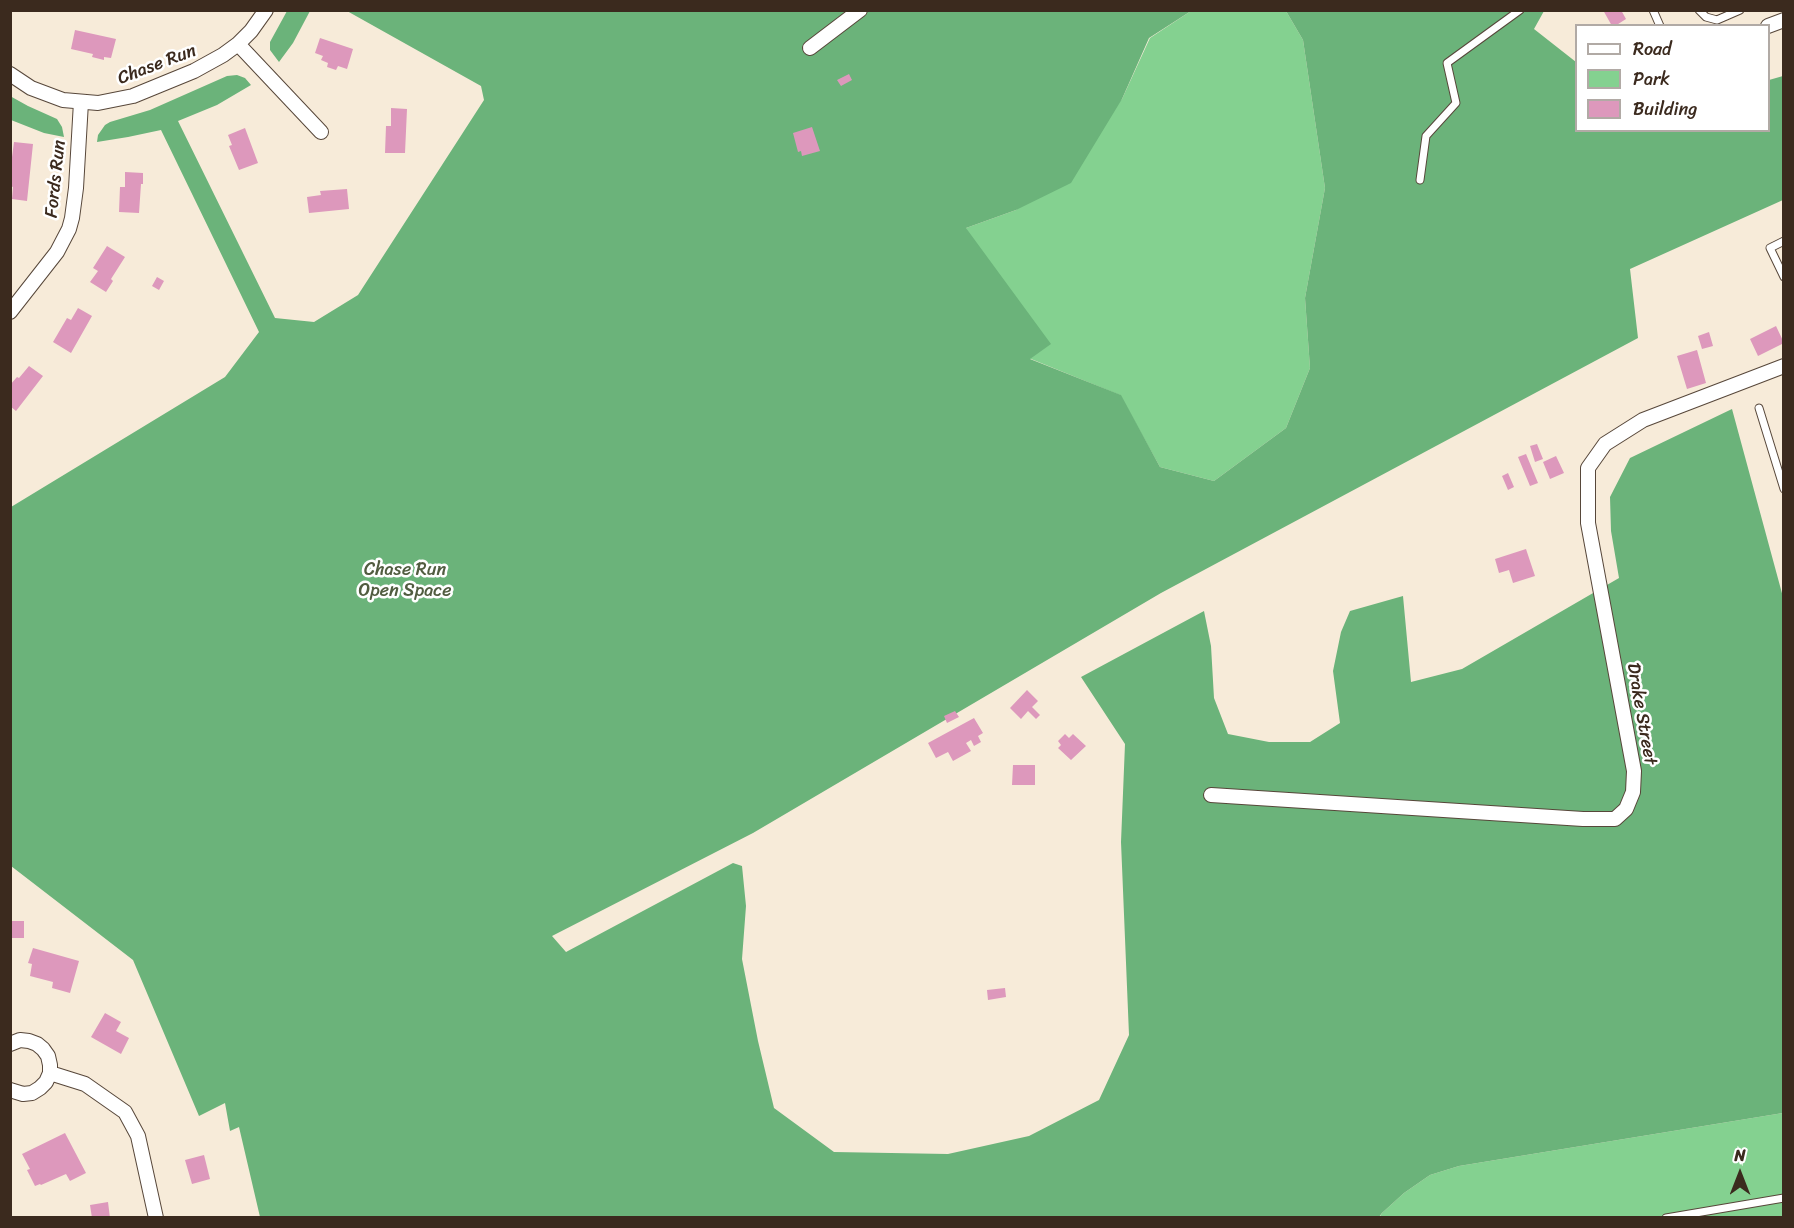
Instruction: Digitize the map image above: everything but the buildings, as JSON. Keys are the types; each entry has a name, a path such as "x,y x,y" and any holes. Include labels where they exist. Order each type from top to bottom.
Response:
{"street":[{"name":"Chase Run","path":"10,74 46,95 81,102 113,101 153,89 209,64 238,44 266,10"},
{"path":"810,48 860,10"},
{"path":"238,44 321,132"},
{"name":"Fords Run","path":"10,312 57,252 69,229 76,188 81,102"},
{"name":"Drake Street","path":"1211,795 1583,819 1615,819 1626,809 1633,792 1634,771 1588,523 1588,468 1605,444 1643,420 1784,366"},
{"path":"10,1044 20,1040 37,1044 44,1049 50,1065 50,1073 40,1088 32,1093 23,1094 10,1090"},
{"path":"50,1073 85,1084 125,1112 138,1136 156,1218"}],"lane":[{"path":"1420,180 1426,136 1456,103 1447,63 1520,10"},
{"path":"1699,10 1706,18 1717,20 1740,10"},
{"path":"1784,241 1770,248 1784,277"},
{"path":"1760,408 1780,465 1784,489"},
{"path":"1666,1218 1784,1198"}],"green space":[{"path":"287,11 310,11 293,43 279,62 270,50 270,42"},
{"name":"Chase Run Open Space","path":"347,11 1191,11 1149,38 1122,99 1071,183 1016,210 966,228 1051,344 1030,359 1121,395 1160,467 1214,481 1286,428 1310,368 1305,298 1325,188 1303,40 1286,11 1544,11 1534,29 1575,61 1575,132 1770,132 1770,80 1783,76 1783,200 1630,269 1638,338 1161,593 753,833 552,936 566,952 733,863 742,866 746,906 742,959 774,1108 834,1152 948,1154 1029,1136 1099,1100 1129,1035 1121,842 1125,744 1081,677 1204,611 1211,646 1214,698 1228,734 1269,742 1310,742 1340,723 1333,671 1341,632 1350,611 1403,596 1411,682 1462,669 1619,578 1611,531 1610,497 1630,458 1732,409 1783,597 1783,1113 1459,1166 1430,1175 1404,1193 1379,1217 260,1217 239,1127 230,1131 225,1103 199,1116 133,960 11,866 11,507 225,377 259,332 161,130 97,142 98,135 105,125 150,110 227,76 237,75 245,78 251,85 217,105 178,121 275,318 314,322 358,295 484,100 481,86"},
{"path":"1191,11 1286,11 1303,40 1325,188 1305,298 1310,368 1286,428 1214,481 1160,467 1120,395 994,344 966,228 1016,210 1122,99 1150,38"},
{"path":"10,96 57,119 64,137 44,133 11,120"},
{"path":"1783,1113 1783,1217 1379,1218 1404,1193 1430,1175 1459,1166"}]}
